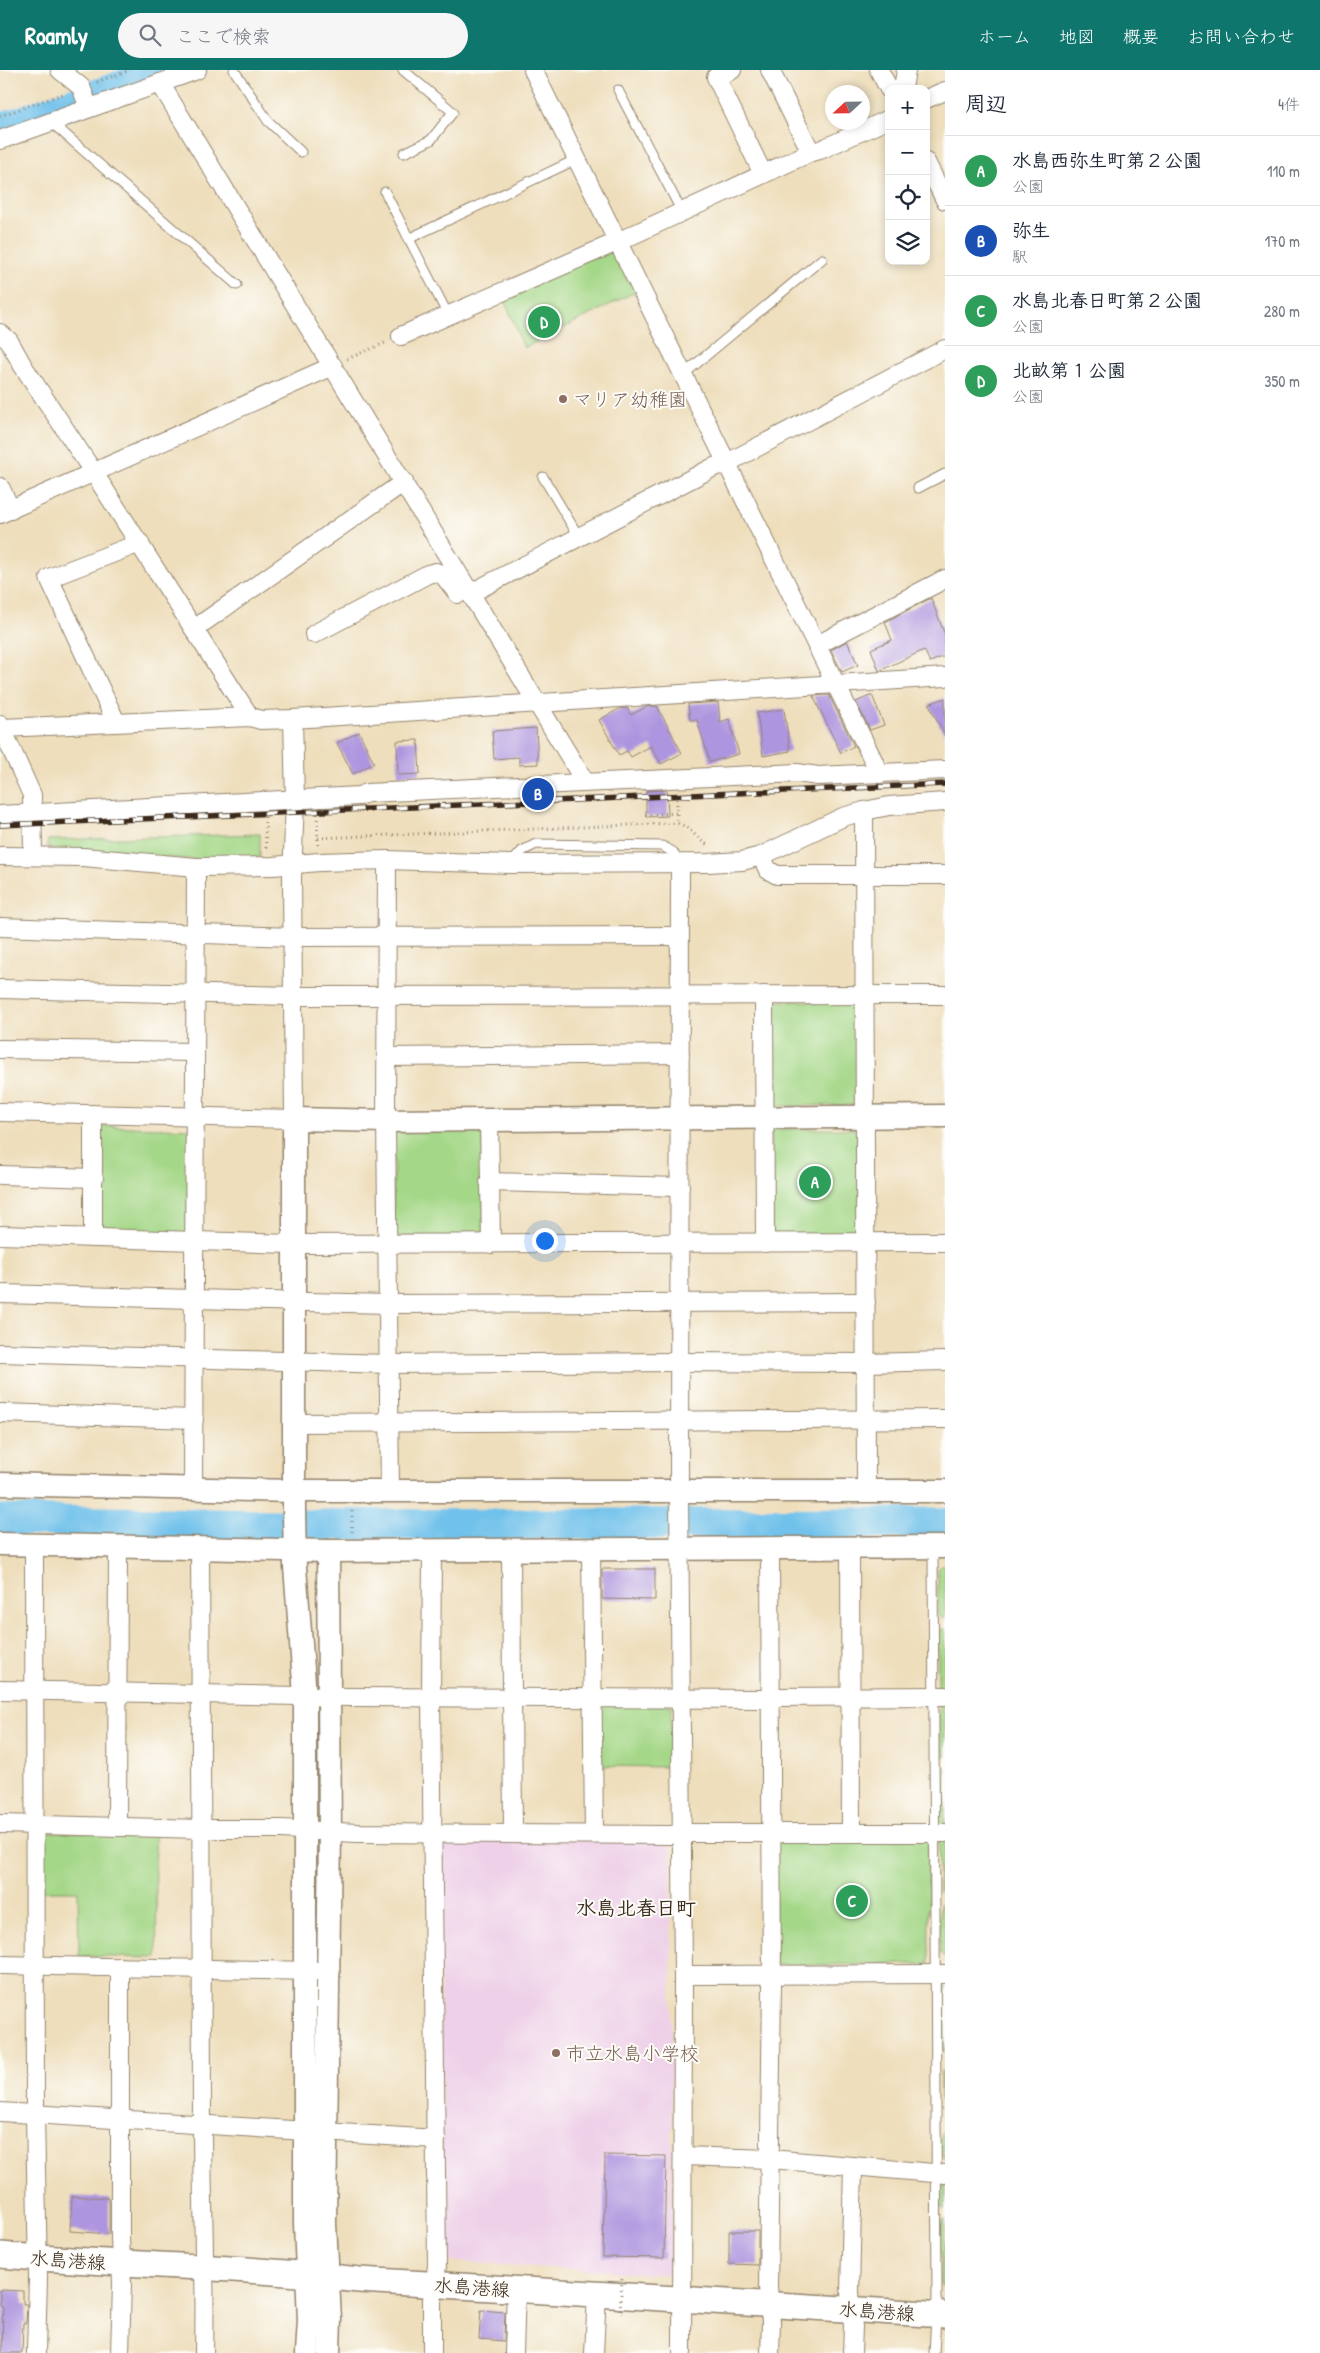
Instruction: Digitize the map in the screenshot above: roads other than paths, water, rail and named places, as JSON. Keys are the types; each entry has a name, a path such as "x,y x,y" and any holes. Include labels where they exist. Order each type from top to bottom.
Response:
{"main road":[{"name":"水島港線","path":"0,2254 121,2264 940,2315"}],"street":[{"path":"60,70 87,101"},
{"path":"0,140 51,122 87,101 160,83 197,70"},
{"path":"533,70 817,645 834,685 880,774"},
{"path":"770,70 811,152"},
{"path":"879,70 887,85"},
{"path":"904,85 906,70"},
{"path":"720,72 763,174"},
{"path":"160,83 585,782"},
{"path":"930,98 945,91"},
{"path":"401,336 618,241 811,152 820,150 885,121"},
{"path":"930,170 945,200"},
{"path":"0,333 9,341 23,366 140,543 250,717"},
{"path":"314,634 428,574 436,572 442,575 458,594 470,591 579,538 714,467 727,463 945,349"},
{"path":"0,487 6,512 333,366"},
{"path":"194,628 404,482"},
{"path":"116,722 49,578 140,543"},
{"path":"817,645 945,579"},
{"path":"32,855 32,795 1,726 250,717 261,720 293,719 945,677"},
{"path":"293,719 295,800 292,864 294,996 292,1244 294,1500 305,1695 305,2132 318,2275 329,2353"},
{"path":"0,815 295,800 360,796 367,793 585,782 797,773 818,776 945,770"},
{"path":"0,856 83,857 196,867 387,860 510,864 680,864 742,861 761,856 844,818 864,811 889,806 945,802"},
{"path":"864,811 866,875 866,1491"},
{"path":"761,856 768,870 778,875 945,875"},
{"path":"387,860 386,1121 390,1492"},
{"path":"680,864 679,1500 683,1975 682,2353"},
{"path":"193,1489 196,1298 196,867"},
{"path":"0,927 293,937 680,936"},
{"path":"0,989 294,996 945,995"},
{"path":"764,994 765,1243"},
{"path":"0,1048 195,1052"},
{"path":"387,1057 680,1054"},
{"path":"0,1112 386,1121 945,1116"},
{"path":"94,1114 94,1238"},
{"path":"489,1120 491,1244"},
{"path":"0,1175 94,1178"},
{"path":"489,1182 680,1187"},
{"path":"0,1235 292,1244 945,1242"},
{"path":"0,1294 388,1304 866,1302"},
{"path":"0,1353 389,1364 866,1363 945,1361"},
{"path":"0,1413 194,1419"},
{"path":"294,1423 866,1421 945,1419"},
{"path":"0,1484 193,1489 294,1500 390,1492 679,1500 866,1491 945,1491"},
{"path":"0,1544 200,1548 295,1542 328,1551 591,1550 680,1540 770,1548 939,1547"},
{"path":"295,1542 308,1576 328,1651"},
{"path":"34,1545 36,2353"},
{"path":"117,1827 118,1547"},
{"path":"200,1548 204,1969 202,2125 205,2268 204,2353"},
{"path":"770,1548 770,2353"},
{"path":"850,1548 851,1833"},
{"path":"432,1550 431,1697 437,2266 434,2284 432,2353"},
{"path":"511,1550 513,1833"},
{"path":"591,1550 594,1834"},
{"path":"307,2353 309,2320 325,2224 328,2133 330,1832 328,1551"},
{"path":"0,1690 431,1697 770,1698 939,1696"},
{"path":"0,1824 203,1830 432,1833 940,1833"},
{"path":"0,1965 328,1971"},
{"path":"120,1967 120,2353"},
{"path":"683,1975 940,1975"},
{"path":"0,2112 436,2139"},
{"path":"682,2156 770,2159 941,2174"},
{"path":"852,2353 850,2292 853,2166"},
{"path":"514,2353 516,2289"},
{"path":"594,2353 597,2294"}],"lane":[{"path":"234,70 268,121 301,152"},
{"path":"403,70 453,112 432,140 404,153"},
{"path":"618,90 682,212"},
{"path":"51,122 237,284"},
{"path":"408,239 576,160"},
{"path":"385,192 448,315"},
{"path":"684,374 822,259"},
{"path":"918,488 945,474"},
{"path":"543,477 579,538"},
{"path":"934,2353 940,2315 941,2174 939,1547"}],"waterway":[{"path":"0,129 165,70"},
{"path":"0,1509 289,1515"},
{"path":"300,1515 945,1513"},
{"path":"0,1520 275,1525 945,1523"}],"railway":[{"path":"0,825 945,784"}],"place":[{"name":"北畝第１公園","path":"544,322"},
{"name":"マリア幼稚園","path":"563,399"},
{"name":"弥生","path":"538,794"},
{"name":"水島西弥生町第２公園","path":"815,1182"},
{"name":"水島北春日町第２公園","path":"852,1901"},
{"name":"市立水島小学校","path":"556,2053"}],"district":[{"name":"水島北春日町","path":"636,1907"}]}
